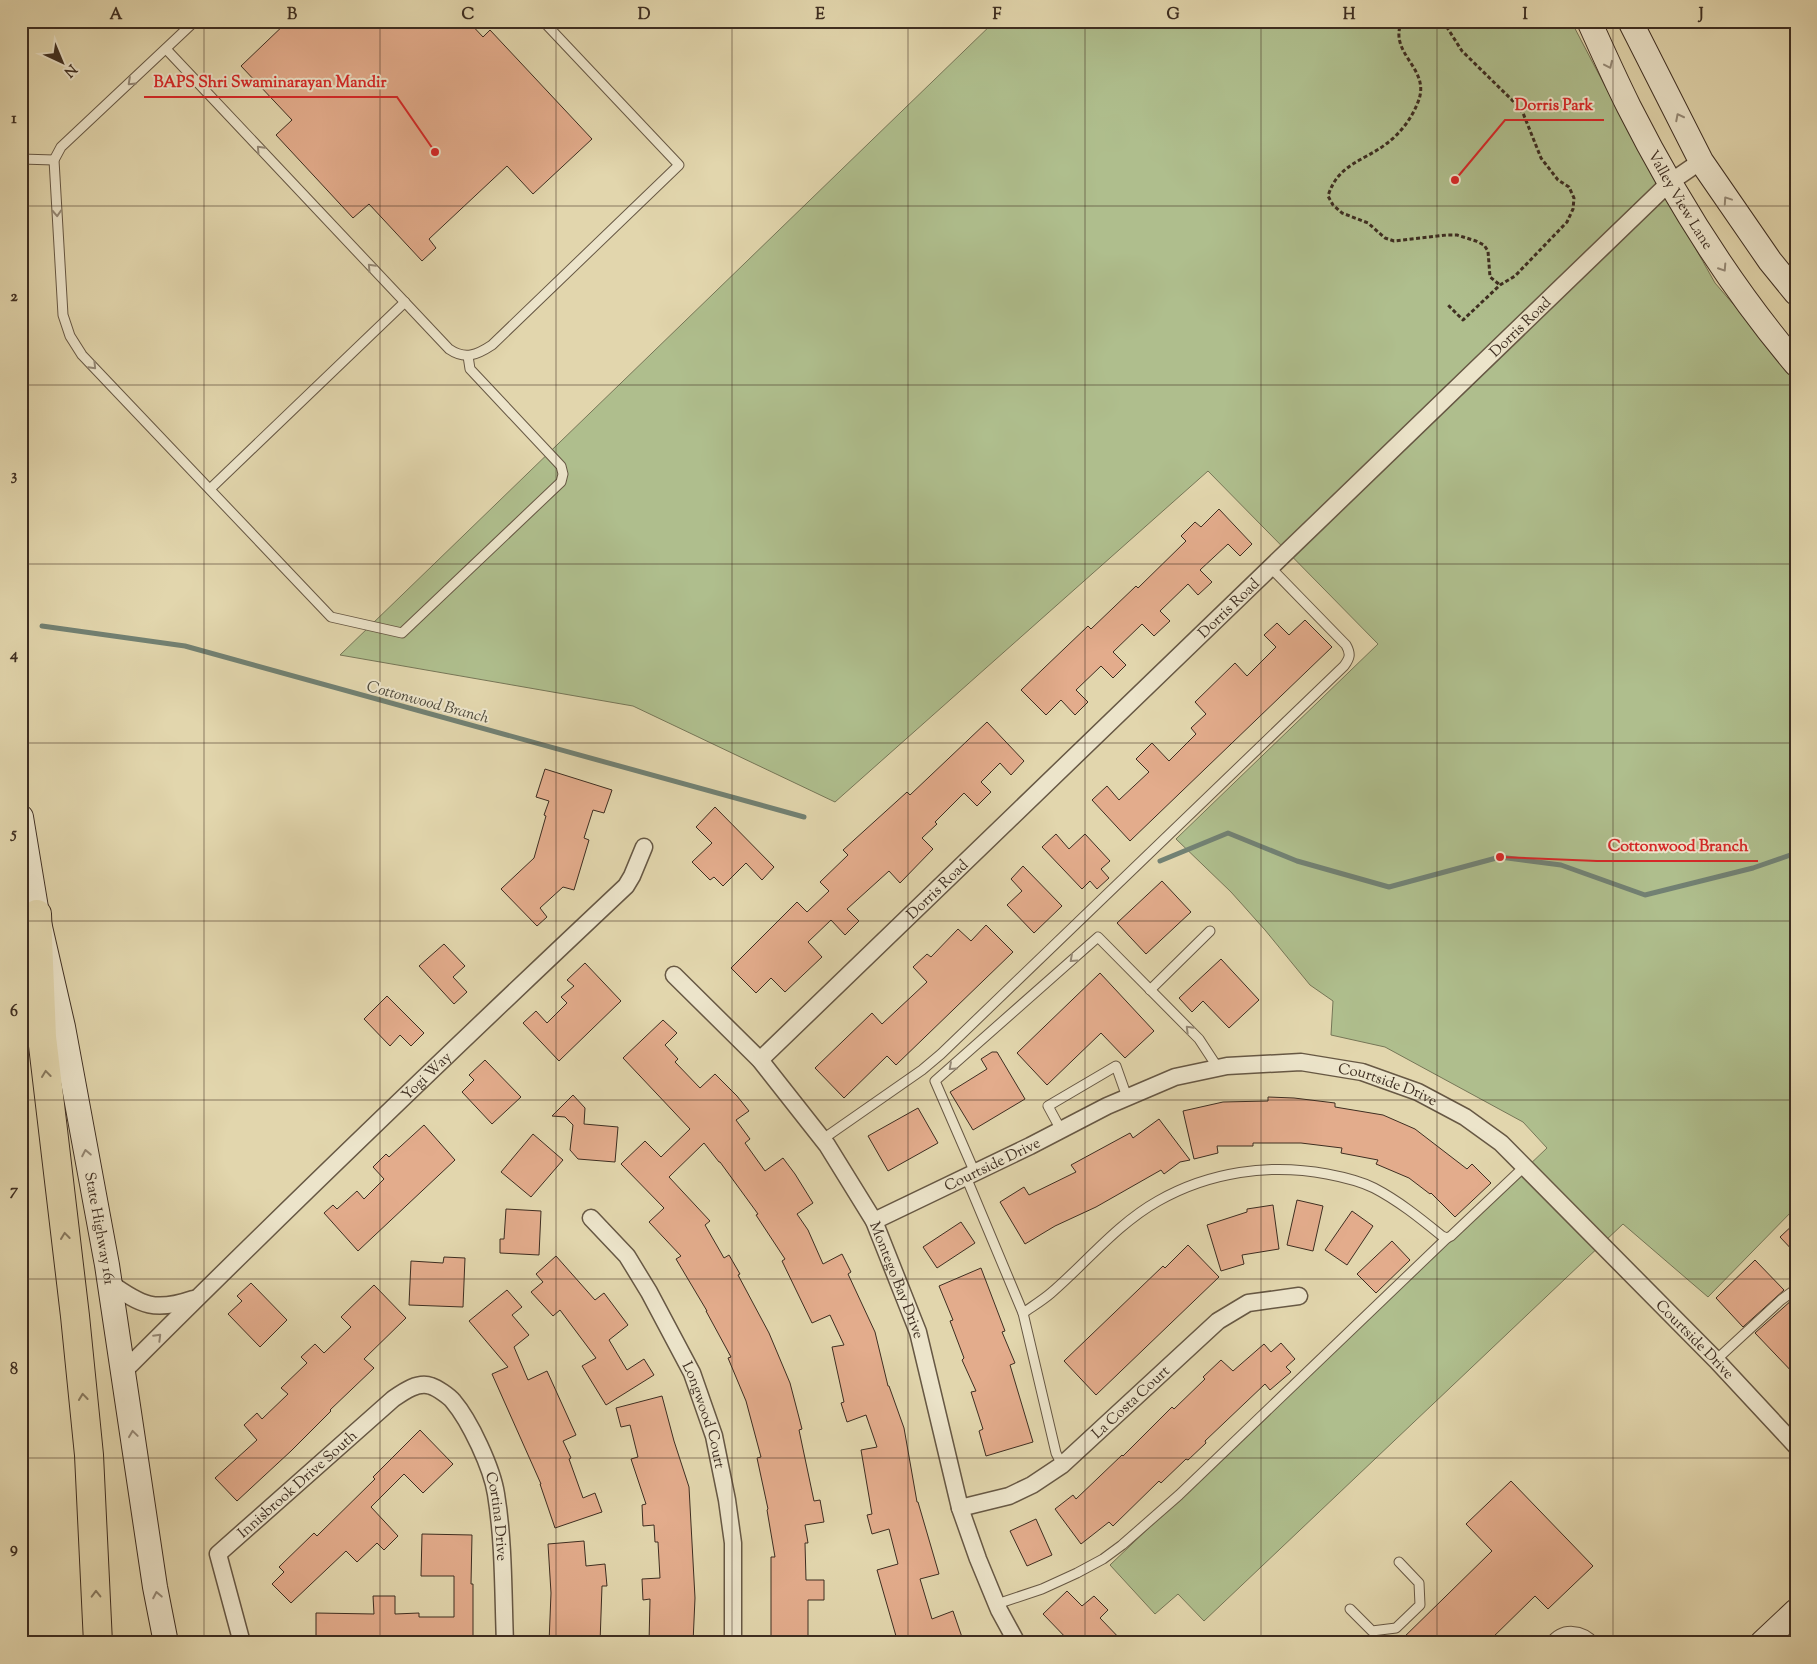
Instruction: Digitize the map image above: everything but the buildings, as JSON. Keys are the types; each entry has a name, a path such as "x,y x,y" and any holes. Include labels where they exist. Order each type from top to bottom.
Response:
{"highway":[{"path":"37,914 42,1037 75,1316 89,1455 98,1643"}],"main road":[{"name":"Valley View Lane","path":"1589,21 1629,107 1669,183 1726,273 1796,364"},
{"path":"1630,21 1701,161 1765,254 1796,293"},
{"name":"State Highway 161","path":"21,817 37,914 63,1027 110,1283 155,1587 166,1643"},
{"path":"1762,1643 1796,1611"}],"street":[{"name":"Dorris Road","path":"760,1060 1669,183 1701,161"},
{"name":"Yogi Way","path":"123,1372 438,1064 626,886 644,847"},
{"name":"Montego Bay Drive","path":"674,975 760,1060 823,1139 874,1222 918,1332 960,1508 978,1559 1016,1643"},
{"name":"Courtside Drive","path":"874,1222 1106,1106 1175,1077 1218,1068 1301,1062 1362,1072 1418,1092 1465,1117 1501,1143 1716,1360 1796,1446"},
{"name":"Longwood Court","path":"590,1218 627,1256 649,1292 692,1373 714,1436 727,1500 733,1543 733,1643"},
{"name":"Yogi Way","path":"110,1283 143,1304 157,1306 175,1305 198,1298"},
{"name":"La Costa Court","path":"960,1508 1009,1496 1032,1485 1062,1465 1218,1321 1248,1303 1299,1296"},
{"name":"Innisbrook Drive South","path":"242,1643 218,1554 392,1399 413,1386 430,1385 452,1400"},
{"name":"Cortina Drive","path":"452,1400 473,1433 488,1466 496,1493 502,1554 505,1643"}],"lane":[{"path":"195,21 61,147 54,160 63,315 70,336 82,355 331,617 402,633 562,482 564,474 561,466 470,369 468,356"},
{"path":"166,49 449,349 456,354 468,356 479,354 492,345 679,165 544,21"},
{"path":"21,159 54,160"},
{"path":"210,489 405,302"},
{"path":"823,1139 922,1070 941,1054 1344,666 1350,658 1350,651 1346,645 1270,567"},
{"path":"1150,990 1210,931"},
{"path":"1062,1465 1056,1453 1024,1313 935,1081 1098,937 1199,1039 1218,1068"},
{"path":"1061,1130 1048,1106 1116,1066 1127,1098"},
{"path":"997,1604 1042,1589 1077,1573 1122,1545 1179,1495 1447,1238 1524,1167"},
{"path":"1024,1313 1050,1294 1122,1227 1158,1202 1194,1185 1228,1174 1272,1168 1307,1170 1345,1177 1373,1187 1397,1201 1447,1238"},
{"path":"1716,1360 1781,1300 1796,1289"},
{"path":"1350,1609 1372,1631 1396,1628 1420,1605 1419,1583 1399,1562"},
{"path":"1550,1643 1561,1633 1570,1631 1588,1635 1595,1643"}],"path":[{"path":"1402,21 1398,32 1398,39 1409,60 1417,70 1422,93 1418,103 1412,116 1385,145 1358,160 1338,175 1331,186 1328,196 1333,205 1342,213 1368,222 1385,238 1394,241 1447,235 1457,236 1484,245 1488,251 1490,277 1500,285"},
{"path":"1443,21 1462,51 1512,100 1522,113 1541,158 1558,180 1569,187 1574,198 1573,209 1567,222 1515,276 1500,285 1463,320 1448,305"}],"green space":[{"path":"995,21 1571,21 1616,107 1715,283 1796,377 1796,1207 1708,1297 1623,1224 1204,1621 1178,1594 1155,1614 1110,1565 1547,1148 1523,1122 1385,1047 1331,1035 1333,1001 1310,985 1231,892 1176,839 1378,644 1208,471 835,802 633,706 340,655"}],"waterway":[{"name":"Cottonwood Branch","path":"42,626 185,646 804,817"},
{"name":"Cottonwood Branch","path":"1160,861 1228,833 1297,861 1389,887 1500,857 1561,865 1645,895 1753,868 1796,853"}],"place":[{"name":"BAPS Shri Swaminarayan Mandir","path":"435,152"},
{"name":"Dorris Park","path":"1455,180"},
{"name":"Cottonwood Branch","path":"1500,857"}]}
